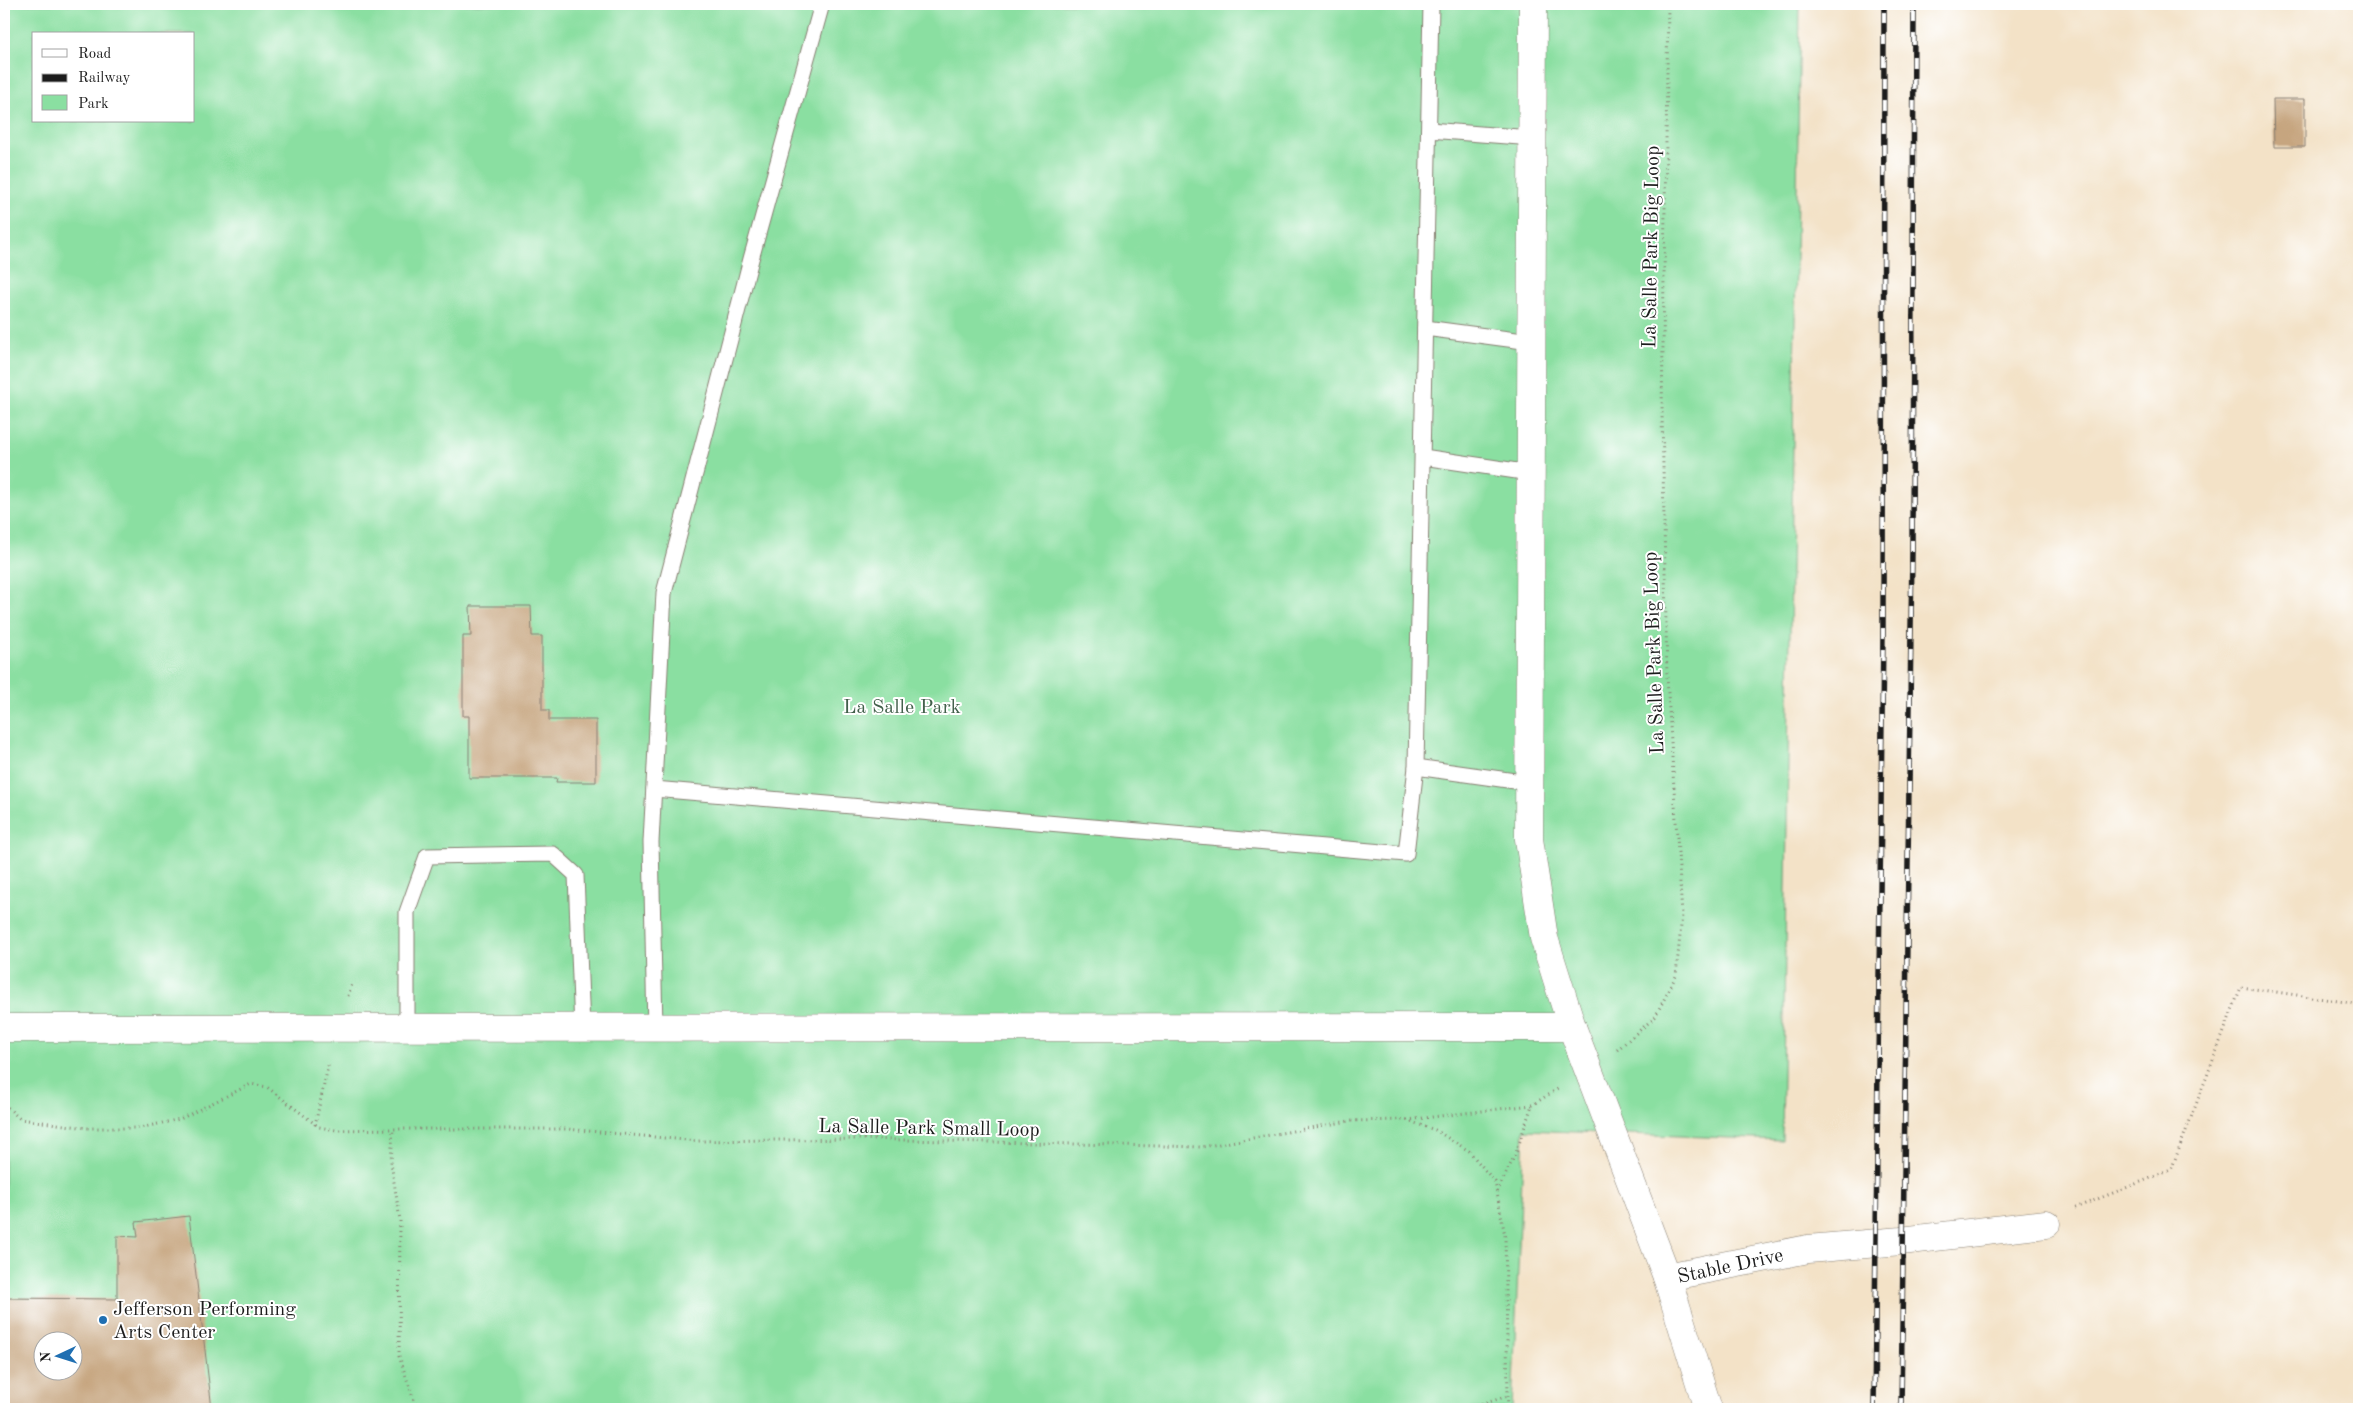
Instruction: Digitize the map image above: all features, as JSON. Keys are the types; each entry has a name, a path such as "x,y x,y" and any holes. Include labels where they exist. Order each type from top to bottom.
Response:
{"street":[{"path":"1534,4 1529,839 1544,938 1572,1027 1667,1277"},
{"path":"4,1028 1572,1027"},
{"name":"Stable Drive","path":"1708,1409 1667,1277 1808,1249 1901,1241 2046,1224"}],"lane":[{"path":"655,1029 651,842 664,593 751,259 822,4"},
{"path":"654,789 1406,854 1416,767 1432,4"},
{"path":"1429,130 1533,138"},
{"path":"1425,328 1531,342"},
{"path":"1423,457 1530,473"},
{"path":"1416,767 1529,783"},
{"path":"407,1029 407,912 426,856 553,854 576,875 582,1029"}],"path":[{"name":"La Salle Park Big Loop","path":"1406,1120 1532,1105 1614,1053 1655,1017 1676,976 1682,915 1667,678 1662,413 1668,4"},
{"path":"2046,1224 2081,1204 2171,1170 2241,987 2359,1004"},
{"name":"La Salle Park Small Loop","path":"4,1104 20,1119 86,1128 140,1128 180,1119 252,1084 267,1087 319,1127 336,1130 567,1129 697,1141 862,1139 1202,1147 1349,1121 1406,1120 1435,1130 1469,1151 1495,1182 1505,1236 1507,1409"},
{"path":"1496,1192 1516,1153 1532,1105"},
{"path":"393,1129 391,1163 400,1220 399,1356 417,1409"},
{"path":"1467,1409 1508,1396"}],"green space":[{"name":"La Salle Park","path":"4,4 1800,4 1782,1140 1524,1130 1512,1409 4,1409"}],"building":[{"path":"2273,99 2305,99 2305,147 2274,147"},
{"path":"470,606 531,606 532,636 542,636 542,710 549,710 549,720 596,720 596,782 556,782 557,778 469,778 469,716 463,716 463,636 471,636"},
{"name":"Jefferson Performing Arts Center","path":"189,1216 212,1409 4,1409 4,1298 117,1299 117,1236 138,1237 136,1222"}],"railway":[{"path":"1874,1409 1883,635 1884,4"},
{"path":"1901,1409 1912,551 1914,4"}],"place":[{"name":"Jefferson Performing Arts Center","path":"103,1320"}]}
